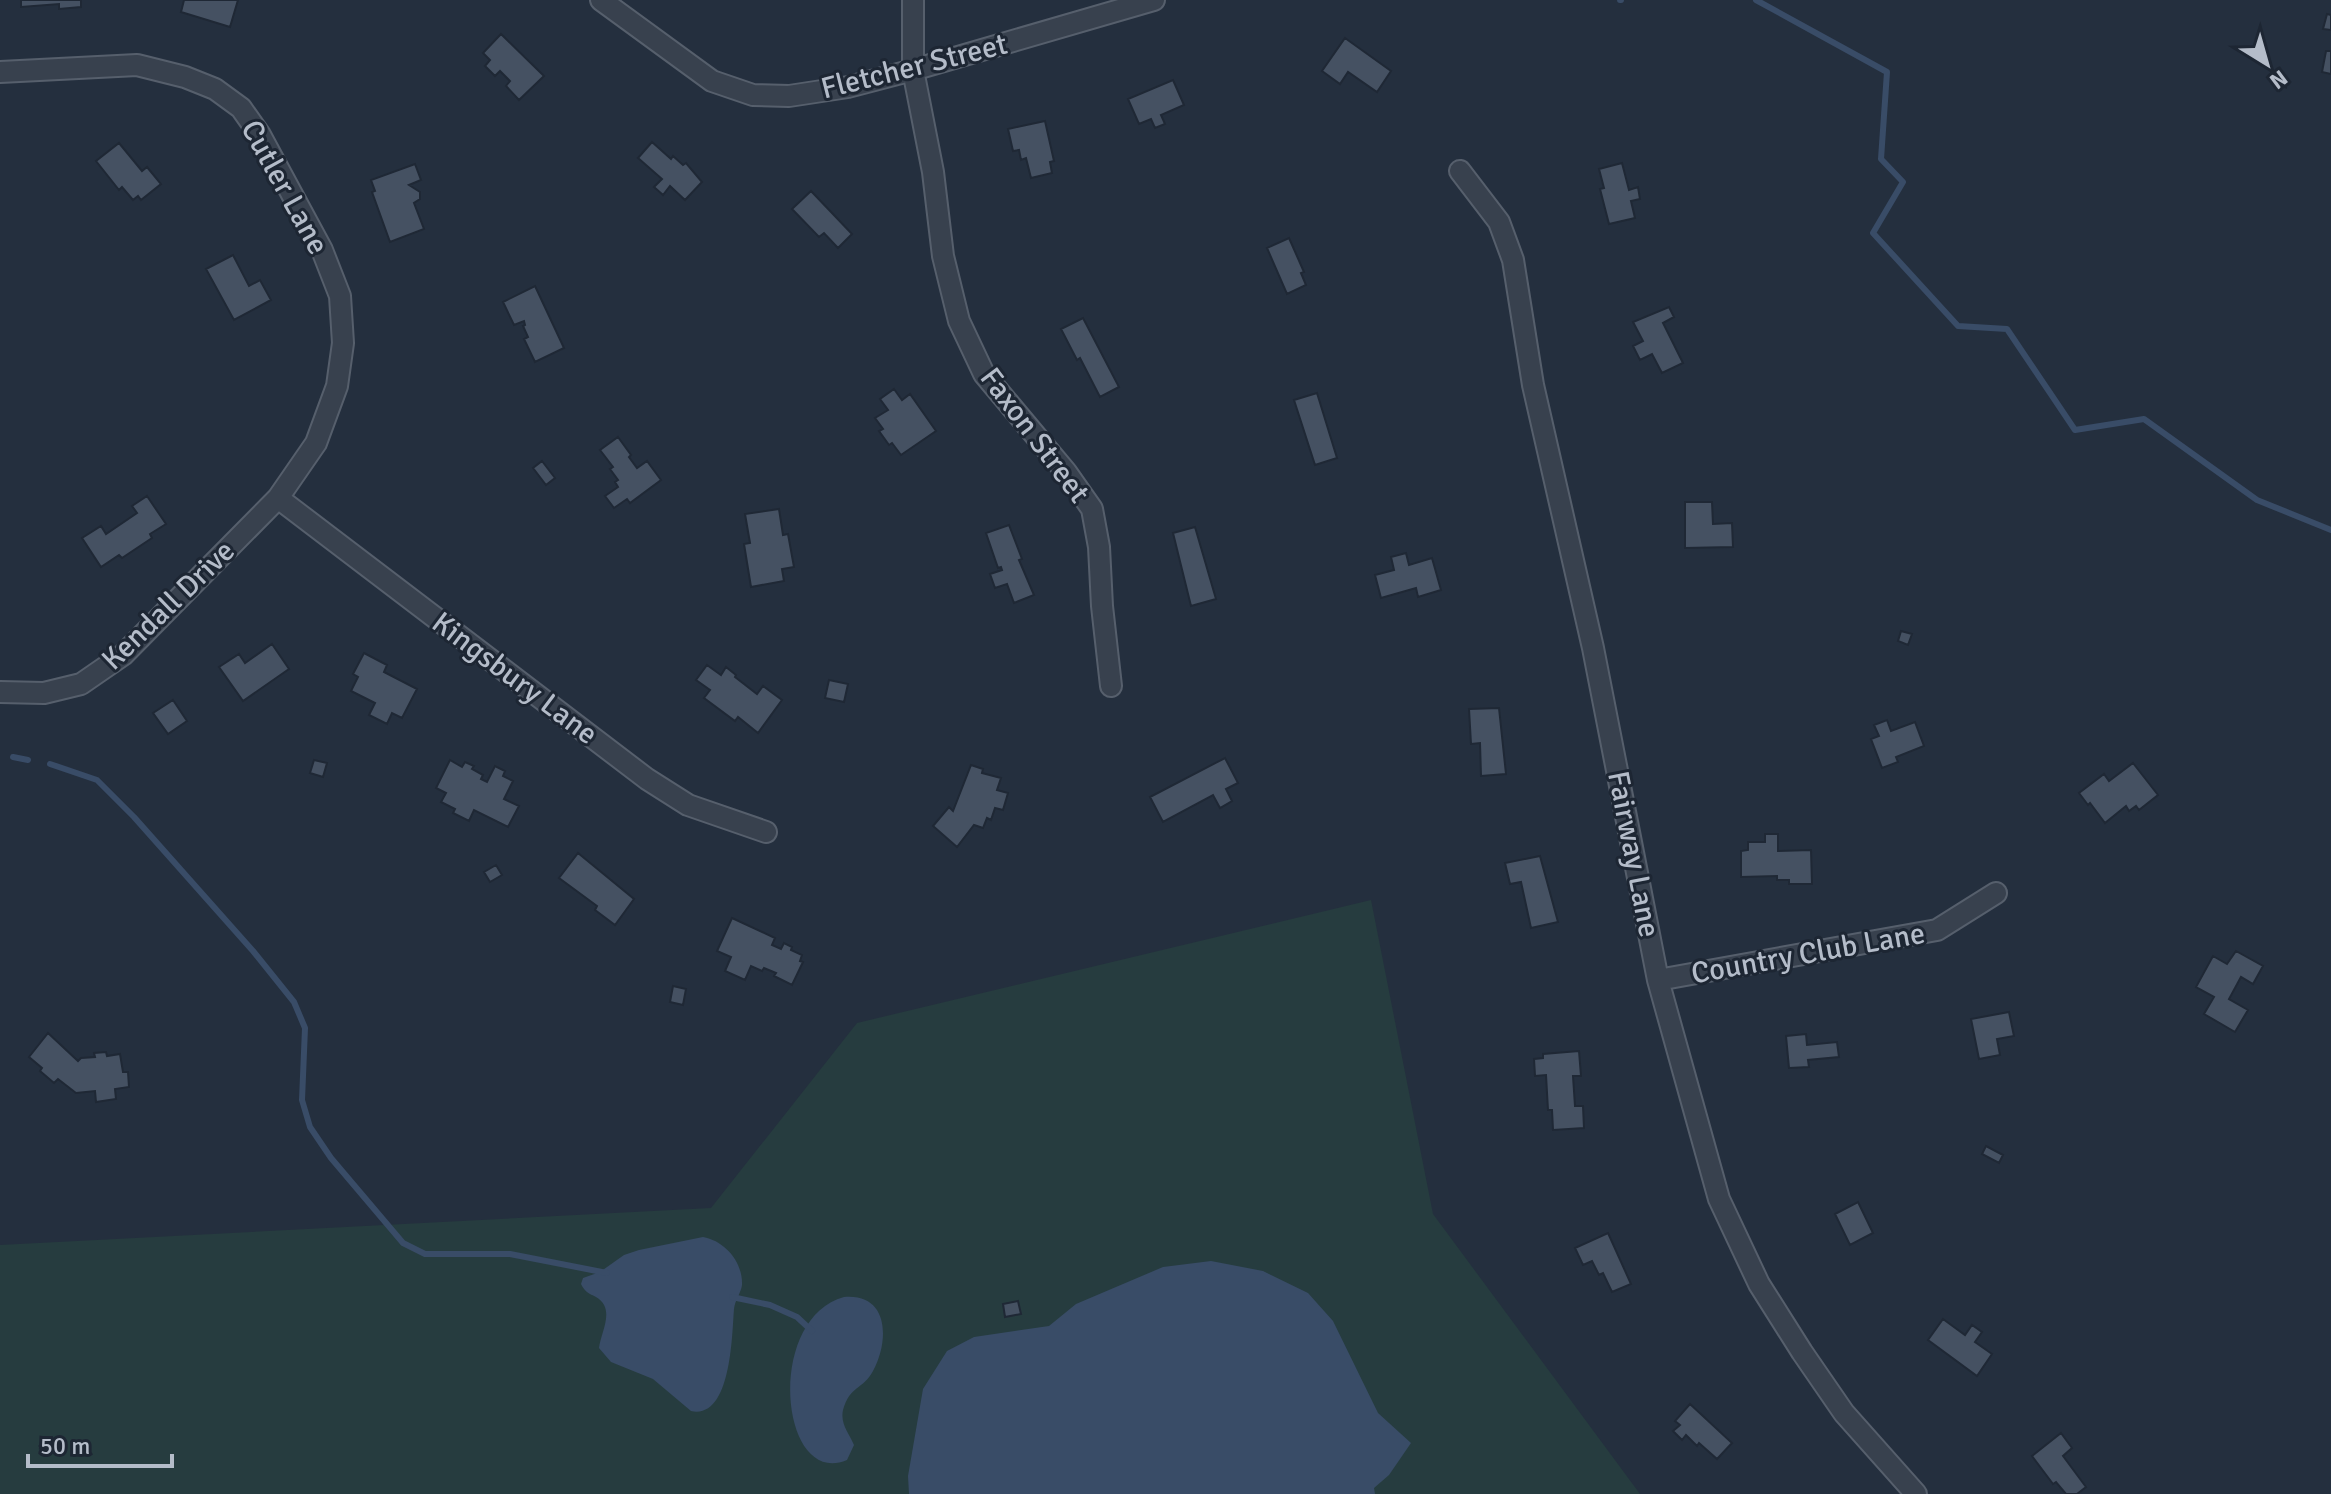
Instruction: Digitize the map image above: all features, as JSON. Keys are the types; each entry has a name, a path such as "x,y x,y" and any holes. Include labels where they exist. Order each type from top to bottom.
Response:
{"street":[{"name":"Fletcher Street","path":"601,0 712,81 753,95 789,96 848,87 913,70 1154,0"},
{"name":"Faxon Street","path":"913,0 913,70 933,172 943,256 959,321 984,374 1066,472 1092,509 1099,547 1111,686"},
{"name":"Cutler Lane","path":"0,72 137,65 185,77 215,89 241,108 260,135 322,250 340,296 343,343 337,386 316,443 278,498"},
{"name":"Fairway Lane","path":"1460,171 1499,222 1513,260 1533,385 1593,648 1658,980 1719,1199 1759,1284 1802,1352 1844,1413 1916,1494"},
{"name":"Kendall Drive","path":"0,692 44,693 81,684 123,655 278,498"},
{"name":"Kingsbury Lane","path":"278,498 647,779 688,805 766,832"},
{"name":"Country Club Lane","path":"1658,980 1937,930 1996,893"}],"green space":[{"path":"1371,900 1433,1214 1640,1494 0,1494 0,1245 711,1208 857,1023"}],"water":[{"path":"703,1237 719,1243 731,1254 742,1276 742,1285 735,1306 730,1354 722,1389 715,1402 705,1410 691,1411 653,1379 611,1362 599,1348 606,1321 605,1308 581,1284 583,1278 600,1272 624,1255"},
{"path":"1211,1261 1263,1271 1308,1293 1333,1321 1378,1413 1411,1443 1389,1475 1374,1488 1375,1494 909,1494 908,1476 923,1389 947,1351 974,1337 1049,1326 1076,1304 1163,1267"},
{"path":"844,1297 859,1298 878,1311 882,1322 882,1347 873,1371 849,1396 843,1410 844,1424 854,1445 847,1460 824,1462 807,1450 796,1427 790,1398 792,1366 801,1336 818,1312"}],"building":[{"path":"21,0 81,0 81,7 59,9 59,4 21,7"},
{"path":"184,0 238,0 230,27 181,12"},
{"path":"2327,14 2331,15 2331,30 2323,29"},
{"path":"501,34 544,76 519,100 506,86 510,81 500,71 495,76 485,66 490,60 483,53"},
{"path":"1345,38 1391,71 1377,92 1348,72 1340,84 1322,71"},
{"path":"2326,51 2331,51 2331,74 2322,72"},
{"path":"1173,80 1184,105 1161,115 1165,124 1155,128 1151,119 1139,124 1128,99"},
{"path":"1045,121 1054,161 1050,162 1052,173 1031,178 1026,158 1021,160 1019,150 1013,151 1008,129"},
{"path":"652,142 671,159 673,156 683,165 686,163 702,182 685,200 670,186 663,195 654,187 662,179 638,158"},
{"path":"119,143 142,171 147,167 161,184 141,200 138,196 133,200 122,187 119,190 96,161"},
{"path":"1622,163 1629,190 1638,187 1640,199 1631,201 1635,218 1609,224 1600,189 1604,188 1599,169"},
{"path":"415,164 421,180 409,185 420,192 420,199 414,203 424,229 390,242 372,192 375,191 371,180"},
{"path":"811,191 852,234 838,248 824,233 819,237 792,209"},
{"path":"1289,238 1304,272 1301,273 1306,285 1287,294 1267,248"},
{"path":"233,255 249,286 260,280 271,300 234,320 206,269"},
{"path":"535,286 564,348 535,362 524,339 528,337 524,321 514,325 503,302"},
{"path":"1669,307 1674,317 1663,323 1683,363 1662,373 1652,354 1640,360 1633,346 1643,341 1633,322"},
{"path":"1083,318 1119,387 1100,397 1061,329"},
{"path":"894,389 902,400 910,394 936,431 901,455 879,431 883,429 875,418 888,410 880,399"},
{"path":"1317,393 1337,458 1315,465 1294,400"},
{"path":"618,437 637,468 647,461 661,480 630,503 627,499 614,508 605,496 618,487 615,482 618,480 610,469 613,467 600,450"},
{"path":"542,461 555,478 546,485 533,468"},
{"path":"147,496 166,524 150,534 152,538 122,558 119,555 101,567 82,538 101,526 106,534 137,513 132,506"},
{"path":"1685,502 1712,502 1713,524 1732,523 1733,547 1685,548"},
{"path":"779,509 783,535 788,534 794,567 782,569 784,581 751,587 744,544 750,543 745,514"},
{"path":"1009,525 1034,595 1014,603 1007,584 995,588 990,574 1002,570 998,568 986,533"},
{"path":"1195,527 1216,599 1191,606 1173,533"},
{"path":"1406,553 1409,565 1432,558 1441,590 1418,597 1416,588 1381,598 1375,575 1394,570 1391,557"},
{"path":"1901,631 1912,634 1908,645 1898,641"},
{"path":"272,644 289,669 243,701 219,667 239,654 245,663"},
{"path":"364,653 387,665 384,672 417,689 402,718 392,713 387,724 369,715 375,703 351,691 358,677 353,674"},
{"path":"707,665 721,675 726,667 757,694 763,686 782,700 758,733 738,717 735,721 704,698 710,690 696,680"},
{"path":"829,680 848,684 844,702 825,698"},
{"path":"173,700 187,721 168,734 153,713"},
{"path":"1499,708 1506,774 1481,776 1480,743 1471,744 1469,709"},
{"path":"1887,720 1891,731 1915,722 1924,746 1896,757 1898,762 1882,768 1871,739 1879,736 1874,725"},
{"path":"1225,758 1238,783 1226,789 1232,801 1220,808 1213,795 1163,822 1150,797"},
{"path":"314,760 327,763 323,777 310,773"},
{"path":"450,760 462,767 465,762 474,766 472,769 483,775 481,779 487,782 495,766 505,771 503,776 513,781 504,799 519,806 508,827 474,810 469,821 441,802 446,793 436,788"},
{"path":"2133,763 2158,795 2139,810 2136,806 2129,811 2126,806 2105,823 2079,793 2104,774 2109,781"},
{"path":"971,765 983,769 982,773 1001,778 997,790 1008,793 1003,810 995,808 991,820 987,818 983,828 974,825 957,847 933,826 949,807 953,811"},
{"path":"1765,834 1778,834 1778,851 1811,850 1812,884 1789,884 1789,880 1777,880 1777,876 1741,877 1741,851 1748,850 1748,842 1765,842"},
{"path":"578,853 634,899 615,925 595,910 597,906 559,878"},
{"path":"1540,856 1558,922 1531,928 1521,882 1510,884 1505,863"},
{"path":"496,865 502,875 490,882 484,872"},
{"path":"732,918 775,938 772,945 781,949 784,943 802,955 800,961 803,962 792,985 764,968 762,971 751,966 745,980 725,971 731,957 717,951"},
{"path":"2236,951 2263,966 2253,984 2241,977 2229,999 2248,1010 2235,1032 2204,1014 2214,997 2196,987 2213,956 2227,964"},
{"path":"673,986 686,989 683,1005 670,1002"},
{"path":"2009,1012 2014,1036 1997,1039 2000,1055 1979,1059 1971,1019"},
{"path":"48,1033 78,1061 95,1057 94,1053 106,1052 107,1056 120,1054 123,1072 128,1072 129,1087 115,1089 116,1099 96,1102 95,1091 76,1093 58,1079 54,1083 29,1057"},
{"path":"1806,1034 1807,1045 1837,1042 1839,1057 1808,1060 1809,1067 1789,1068 1786,1036"},
{"path":"1579,1051 1581,1076 1573,1076 1575,1106 1583,1106 1584,1128 1553,1130 1552,1110 1548,1110 1546,1075 1535,1076 1534,1059 1543,1058 1543,1054"},
{"path":"1986,1146 2003,1155 1999,1163 1982,1154"},
{"path":"1858,1202 1873,1233 1850,1245 1835,1214"},
{"path":"1608,1233 1631,1284 1612,1292 1603,1273 1599,1275 1592,1261 1583,1265 1575,1248"},
{"path":"1018,1301 1021,1314 1005,1317 1003,1304"},
{"path":"1943,1319 1965,1335 1972,1325 1982,1332 1975,1342 1992,1354 1977,1376 1928,1340"},
{"path":"1690,1404 1732,1443 1717,1459 1699,1443 1697,1446 1686,1435 1682,1440 1673,1431 1680,1425 1675,1421"},
{"path":"2061,1433 2072,1448 2063,1456 2086,1487 2077,1494 2066,1494 2056,1482 2053,1484 2032,1456"}],"waterway":[{"path":"1756,0 1887,72 1881,159 1903,182 1873,233 1958,326 2007,329 2075,430 2144,419 2257,500 2331,530"},
{"path":"13,757 28,760"},
{"path":"50,764 97,780 253,951 294,1002 305,1028 302,1100 310,1127 331,1158 403,1243 425,1254 510,1254 607,1273"},
{"path":"732,1297 770,1305 797,1317 812,1331"}]}
